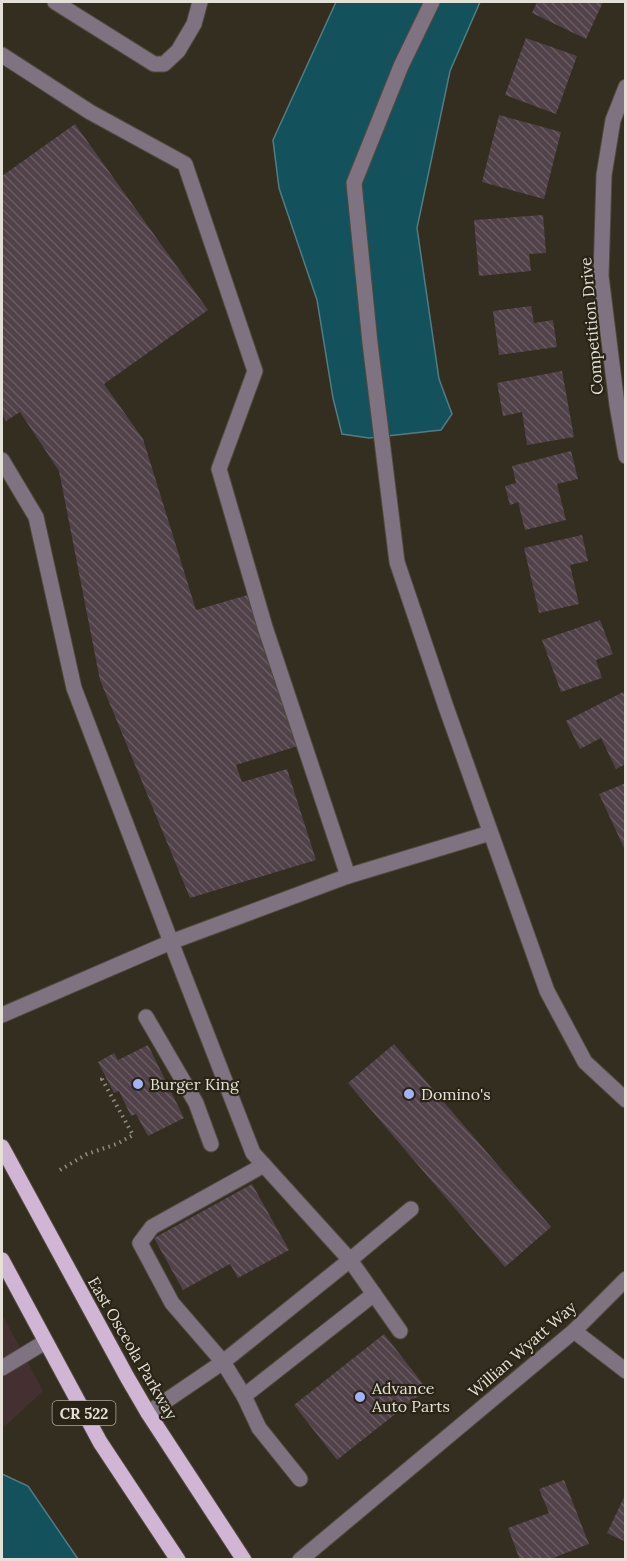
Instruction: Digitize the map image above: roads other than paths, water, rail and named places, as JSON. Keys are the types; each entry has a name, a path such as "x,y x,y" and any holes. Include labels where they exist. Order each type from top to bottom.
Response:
{"main road":[{"name":"East Osceola Parkway","path":"2,1147 148,1413 244,1560"},
{"name":"CR 522","path":"2,1260 100,1442 178,1560"}],"street":[{"path":"55,2 154,64 164,64 178,51 194,24 200,2"},
{"path":"432,2 400,66 354,183 370,343 397,562 547,991 585,1062 626,1100"},
{"path":"2,55 90,112 185,164 255,371 219,469 265,627 348,876"},
{"name":"Competition Drive","path":"626,87 613,120 604,175 601,276 617,405 626,456"},
{"path":"2,460 36,517 74,688 253,1153 350,1260 400,1331"},
{"path":"2,1015 171,942 348,876 490,833"},
{"path":"146,1017 196,1102 212,1144"},
{"path":"264,1165 152,1227 140,1243 172,1303 224,1362 259,1428 300,1479"},
{"path":"148,1413 224,1362 411,1209"},
{"name":"Willian Wyatt Way","path":"300,1560 574,1331 626,1279"},
{"path":"244,1396 374,1294"},
{"path":"574,1331 626,1371"},
{"path":"2,1368 45,1342"}],"water":[{"path":"336,2 480,2 450,71 417,228 439,379 452,414 441,430 369,438 342,434 333,398 317,300 279,188 273,140"},
{"path":"2,1474 28,1486 78,1559 2,1559"}],"place":[{"name":"Burger King","path":"138,1084"},
{"name":"Domino's","path":"409,1094"},
{"name":"Advance Auto Parts","path":"360,1397"}]}
